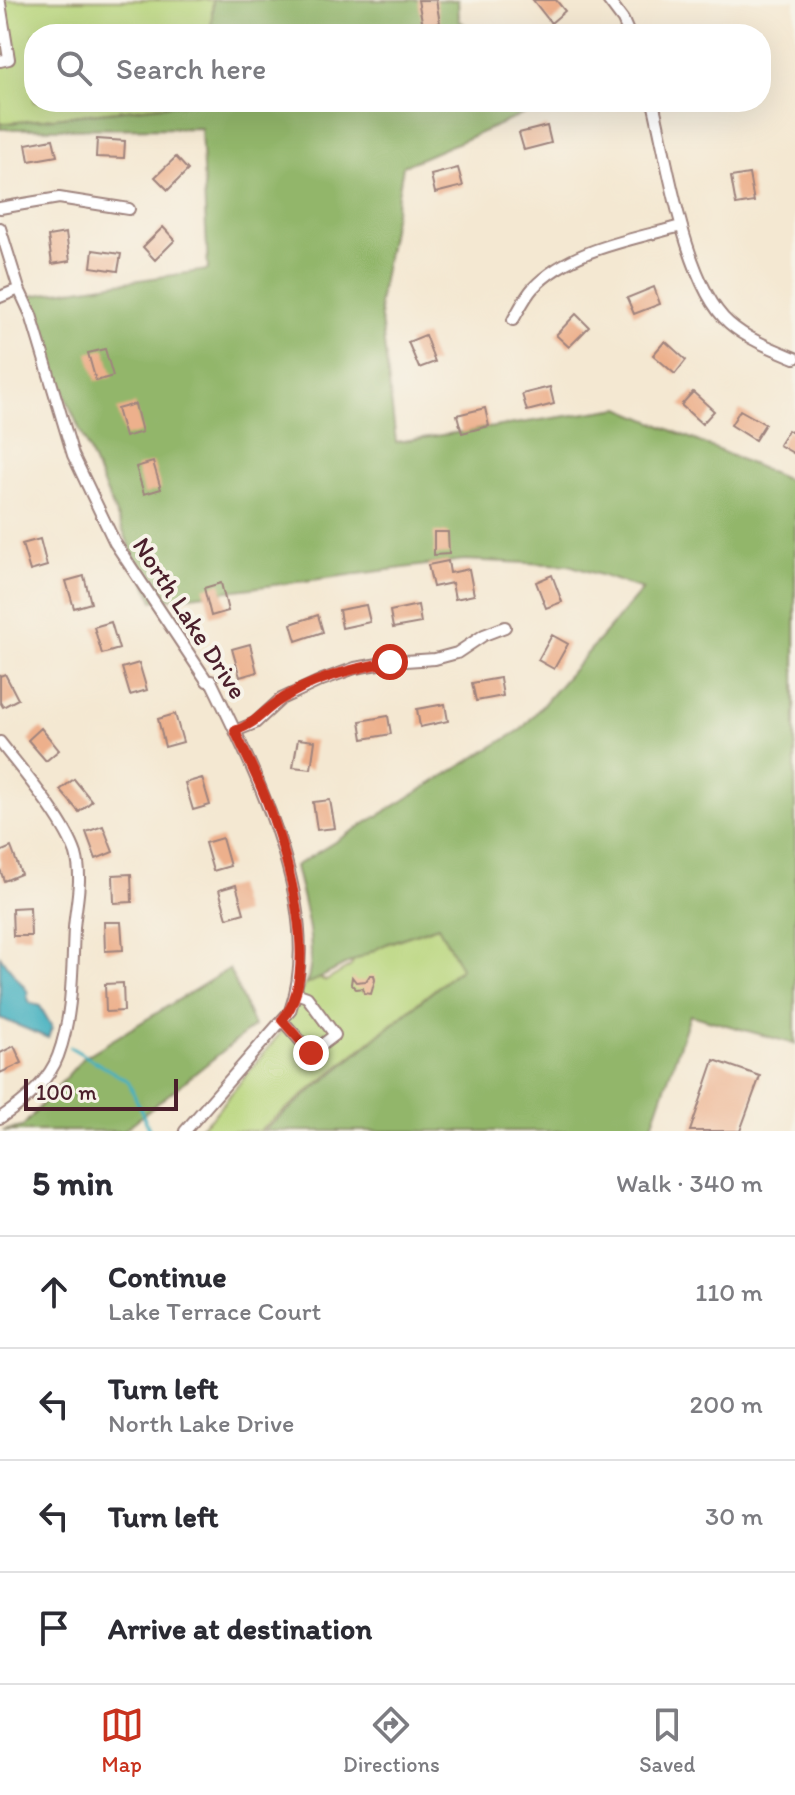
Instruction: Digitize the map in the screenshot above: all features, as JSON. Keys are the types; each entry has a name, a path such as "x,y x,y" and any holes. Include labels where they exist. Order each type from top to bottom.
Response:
{"street":[{"path":"608,0 625,24"},
{"path":"0,3 9,59 0,61"},
{"path":"655,112 681,226 710,298 729,323 769,347 794,356"},
{"path":"0,208 59,198 129,209"},
{"path":"513,320 533,289 558,268 590,252 681,226"},
{"name":"North Lake Drive","path":"0,228 36,330 73,455 115,543 207,681 211,681 266,798 297,918 301,955 296,993 290,1011 185,1131"},
{"path":"0,297 19,289"},
{"path":"235,731 255,723 281,699 322,680 355,668 435,659 457,653 484,635 505,627"},
{"path":"0,742 61,825 76,854 81,882 76,905 68,1013 58,1057 44,1080 22,1104 0,1118"},
{"path":"282,1020 311,1053 335,1035 307,997 296,993"}],"green space":[{"path":"0,0 213,0 212,24 24,24 24,112 108,112 0,124"},
{"path":"213,0 458,0 459,20 464,24 212,24"},
{"path":"108,112 529,112 403,166 379,303 396,442 620,408 795,483 795,1044 690,1015 650,1131 263,1131 461,968 438,926 388,943 306,985 310,971 310,941 295,866 522,729 643,589 569,565 464,560 153,601 23,297 208,270 201,128 0,129 0,124"},
{"path":"438,926 457,954 461,968 259,1131 196,1131 213,1116 278,1036 310,975 326,981 351,966 360,944 389,943"},
{"path":"229,969 254,1026 123,1131 3,1131 22,1127 83,1058"}],"water":[{"path":"0,956 28,992 30,1003 40,1006 52,1027 48,1038 0,1018"}],"building":[{"path":"418,0 436,0 440,23 423,24"},
{"path":"533,0 556,0 565,11 551,23"},
{"path":"547,126 551,143 524,150 519,133"},
{"path":"53,139 57,156 29,161 26,144"},
{"path":"97,139 125,141 124,158 96,157"},
{"path":"176,157 188,170 168,190 155,177"},
{"path":"458,168 463,186 435,193 431,175"},
{"path":"749,174 754,202 736,205 731,177"},
{"path":"163,227 175,240 155,260 143,247"},
{"path":"66,233 70,261 52,264 48,236"},
{"path":"93,250 121,254 118,271 91,267"},
{"path":"654,287 660,304 634,314 627,298"},
{"path":"576,314 589,327 569,347 556,335"},
{"path":"425,335 435,362 419,368 408,342"},
{"path":"665,341 686,360 675,374 653,355"},
{"path":"105,349 113,376 96,381 88,353"},
{"path":"550,387 554,404 527,411 522,394"},
{"path":"693,392 714,411 702,424 681,405"},
{"path":"135,404 142,432 125,437 117,409"},
{"path":"485,408 489,426 462,433 457,415"},
{"path":"740,410 765,424 755,440 731,425"},
{"path":"788,430 795,434 795,454 779,445"},
{"path":"153,462 161,489 144,494 136,467"},
{"path":"434,532 448,532 449,554 434,555"},
{"path":"40,539 47,566 30,571 22,544"},
{"path":"448,561 450,573 469,569 474,595 455,599 452,583 433,587 428,565"},
{"path":"552,575 562,602 546,608 536,582"},
{"path":"84,576 91,603 74,608 66,581"},
{"path":"221,583 228,611 211,616 204,588"},
{"path":"366,605 370,622 342,628 339,610"},
{"path":"418,605 421,623 393,628 390,611"},
{"path":"318,615 323,632 296,641 291,624"},
{"path":"111,622 119,649 102,654 94,627"},
{"path":"552,635 568,644 554,669 538,660"},
{"path":"250,644 257,672 240,677 232,649"},
{"path":"139,663 147,690 130,695 122,668"},
{"path":"5,674 18,699 3,707 0,702 0,676"},
{"path":"500,678 503,696 476,701 472,683"},
{"path":"445,704 448,721 420,727 417,709"},
{"path":"175,714 183,742 165,747 158,719"},
{"path":"388,716 391,734 363,739 360,721"},
{"path":"41,728 59,750 46,761 28,740"},
{"path":"298,739 315,741 311,769 293,767"},
{"path":"202,778 210,805 193,810 185,783"},
{"path":"74,779 92,801 79,812 60,790"},
{"path":"330,800 335,828 317,830 313,802"},
{"path":"103,826 113,852 96,859 86,832"},
{"path":"222,838 230,866 213,871 205,843"},
{"path":"11,847 21,874 4,881 0,852"},
{"path":"131,874 132,902 114,903 113,875"},
{"path":"236,885 244,913 227,918 219,890"},
{"path":"30,907 31,936 13,936 12,908"},
{"path":"104,922 121,922 123,950 105,951"},
{"path":"374,975 375,980 371,994 351,984 352,977 356,982 366,981"},
{"path":"123,983 124,1011 106,1012 105,984"},
{"path":"14,1046 22,1063 0,1073 0,1053"},
{"path":"714,1060 760,1076 740,1131 690,1131"}],"waterway":[{"path":"70,1047 128,1081 150,1131"}],"route":[{"path":"311,1053 282,1020 290,1011 297,990 301,955 297,918 266,798 235,731 255,723 281,699 322,680 355,668 390,662"}]}
